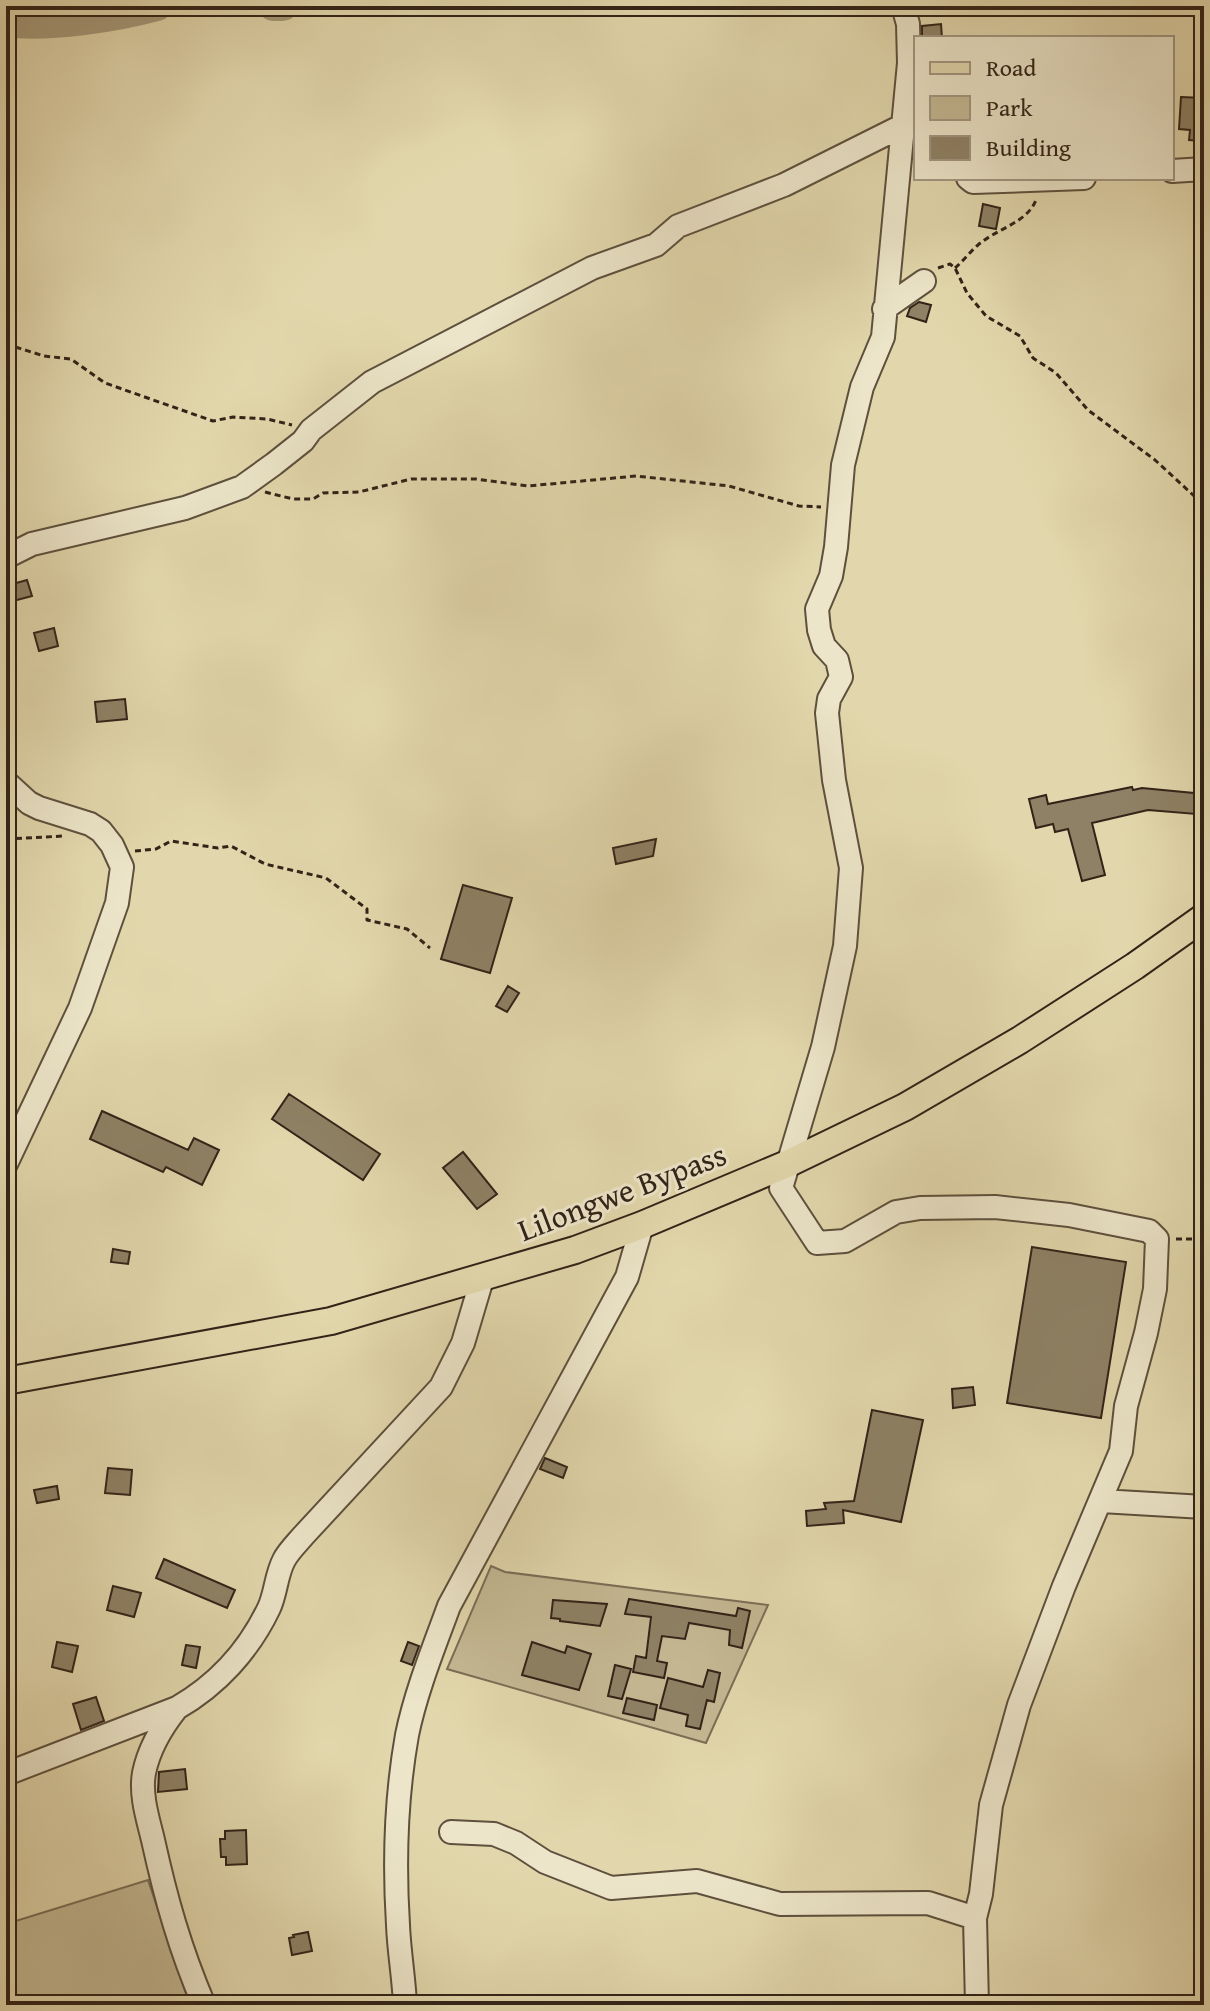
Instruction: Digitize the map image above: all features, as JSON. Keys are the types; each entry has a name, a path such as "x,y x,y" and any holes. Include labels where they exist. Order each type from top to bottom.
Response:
{"main road":[{"name":"Lilongwe Bypass","path":"6,1381 331,1321 482,1279 642,1225 787,1164 905,1107 1020,1040 1204,917"}],"street":[{"path":"903,6 908,24 909,63 902,126 909,156 884,309 883,337 862,387 843,465 831,576 817,609 824,646 837,660 841,677 829,699 827,713 834,780 851,868 850,895 837,989 781,1188 817,1243 845,1241 896,1212 920,1208 980,1207 1069,1215 1149,1231 1157,1239 1155,1289 1126,1406 1121,1451 1064,1586 1019,1705 991,1805 981,1894 975,1918 977,2005"},
{"path":"6,557 32,544 185,508 242,487 293,449 311,430 372,382 592,268 656,245 678,226 784,185 902,126"},
{"path":"1174,171 1204,169"},
{"path":"970,180 1061,180"},
{"path":"884,309 924,281"},
{"path":"6,782 29,803 90,824 101,831 112,845 122,867 108,933 80,1008 6,1164"},
{"path":"405,2005 398,1925 398,1798 408,1732 430,1656 449,1606 627,1277 642,1225"},
{"path":"6,1774 177,1708 203,1693 227,1669 260,1626 271,1605 284,1560 441,1387 463,1343 482,1279"},
{"path":"1101,1501 1204,1507"},
{"path":"177,1708 160,1729 150,1752 143,1777 145,1804 180,1951 204,2005"},
{"path":"451,1832 494,1834 516,1843 545,1862 611,1888 697,1881 780,1904 928,1903 975,1918"}],"path":[{"path":"955,268 976,246 1033,207 1036,198 1050,181"},
{"path":"924,281 931,270 950,264 967,293 986,316 1020,336 1033,358 1056,373 1088,410 1155,460 1204,505"},
{"path":"6,344 44,356 71,359 105,383 213,421 233,417 267,419 311,430"},
{"path":"242,487 293,499 313,499 323,493 359,492 411,479 476,479 528,486 636,476 729,486 799,506 839,508"},
{"path":"6,839 80,836 90,824"},
{"path":"112,845 133,852 156,849 171,841 218,848 231,846 265,864 326,878 367,909 367,920 407,929 430,948"},
{"path":"1157,1239 1204,1239"}],"green space":[{"path":"491,1566 505,1572 768,1605 706,1743 447,1669"},
{"path":"148,1880 190,2005 6,2005 6,1924"}],"building":[{"path":"941,24 942,36 922,36 922,26"},
{"path":"1181,97 1204,98 1203,141 1189,140 1190,130 1179,129"},
{"path":"983,204 1000,208 996,229 979,226"},
{"path":"919,302 931,305 926,322 907,316 910,308"},
{"path":"27,580 32,596 13,601 9,585"},
{"path":"54,628 58,646 39,651 34,633"},
{"path":"125,699 127,719 97,722 95,702"},
{"path":"1132,787 1133,790 1142,788 1204,794 1204,809 1195,809 1196,814 1148,810 1092,823 1105,875 1082,881 1068,829 1055,832 1053,824 1036,828 1029,799 1046,795 1048,804"},
{"path":"656,839 653,856 616,864 613,848"},
{"path":"463,885 512,898 490,973 441,959"},
{"path":"508,986 519,993 507,1012 496,1006"},
{"path":"289,1094 380,1154 363,1180 272,1119"},
{"path":"102,1111 188,1150 194,1138 219,1150 202,1185 166,1167 163,1172 90,1139"},
{"path":"463,1152 497,1194 477,1209 443,1168"},
{"path":"1032,1247 1126,1262 1101,1418 1007,1403"},
{"path":"113,1249 130,1252 128,1264 111,1262"},
{"path":"973,1387 975,1405 953,1408 952,1389"},
{"path":"872,1410 923,1420 901,1522 843,1510 844,1523 807,1526 806,1511 826,1509 824,1503 854,1501"},
{"path":"545,1458 567,1467 563,1478 540,1469"},
{"path":"108,1468 132,1470 130,1495 105,1493"},
{"path":"57,1486 59,1499 37,1503 34,1490"},
{"path":"164,1559 235,1590 227,1608 156,1578"},
{"path":"113,1586 141,1593 134,1617 107,1610"},
{"path":"629,1599 736,1616 738,1608 750,1611 742,1648 729,1645 730,1630 689,1623 685,1639 662,1636 657,1661 667,1663 664,1678 633,1672 636,1656 646,1658 651,1617 625,1614"},
{"path":"553,1600 607,1604 600,1626 551,1618"},
{"path":"57,1642 78,1646 72,1672 52,1667"},
{"path":"408,1642 419,1646 412,1665 401,1661"},
{"path":"532,1642 565,1653 567,1646 591,1654 579,1690 522,1675"},
{"path":"186,1645 200,1647 196,1668 182,1665"},
{"path":"615,1665 631,1669 622,1699 608,1696"},
{"path":"708,1670 720,1673 714,1702 707,1700 700,1729 686,1726 688,1715 660,1708 668,1678 703,1687"},
{"path":"96,1697 104,1721 81,1730 73,1704"},
{"path":"627,1698 657,1705 654,1720 623,1713"},
{"path":"185,1769 187,1789 158,1792 159,1772"},
{"path":"246,1830 247,1864 226,1865 226,1857 221,1857 220,1839 225,1839 225,1831"},
{"path":"308,1932 312,1951 292,1955 289,1938"}],"waterway":[{"path":"6,22 42,24 82,20 157,6"},
{"path":"273,6 283,6"}]}
